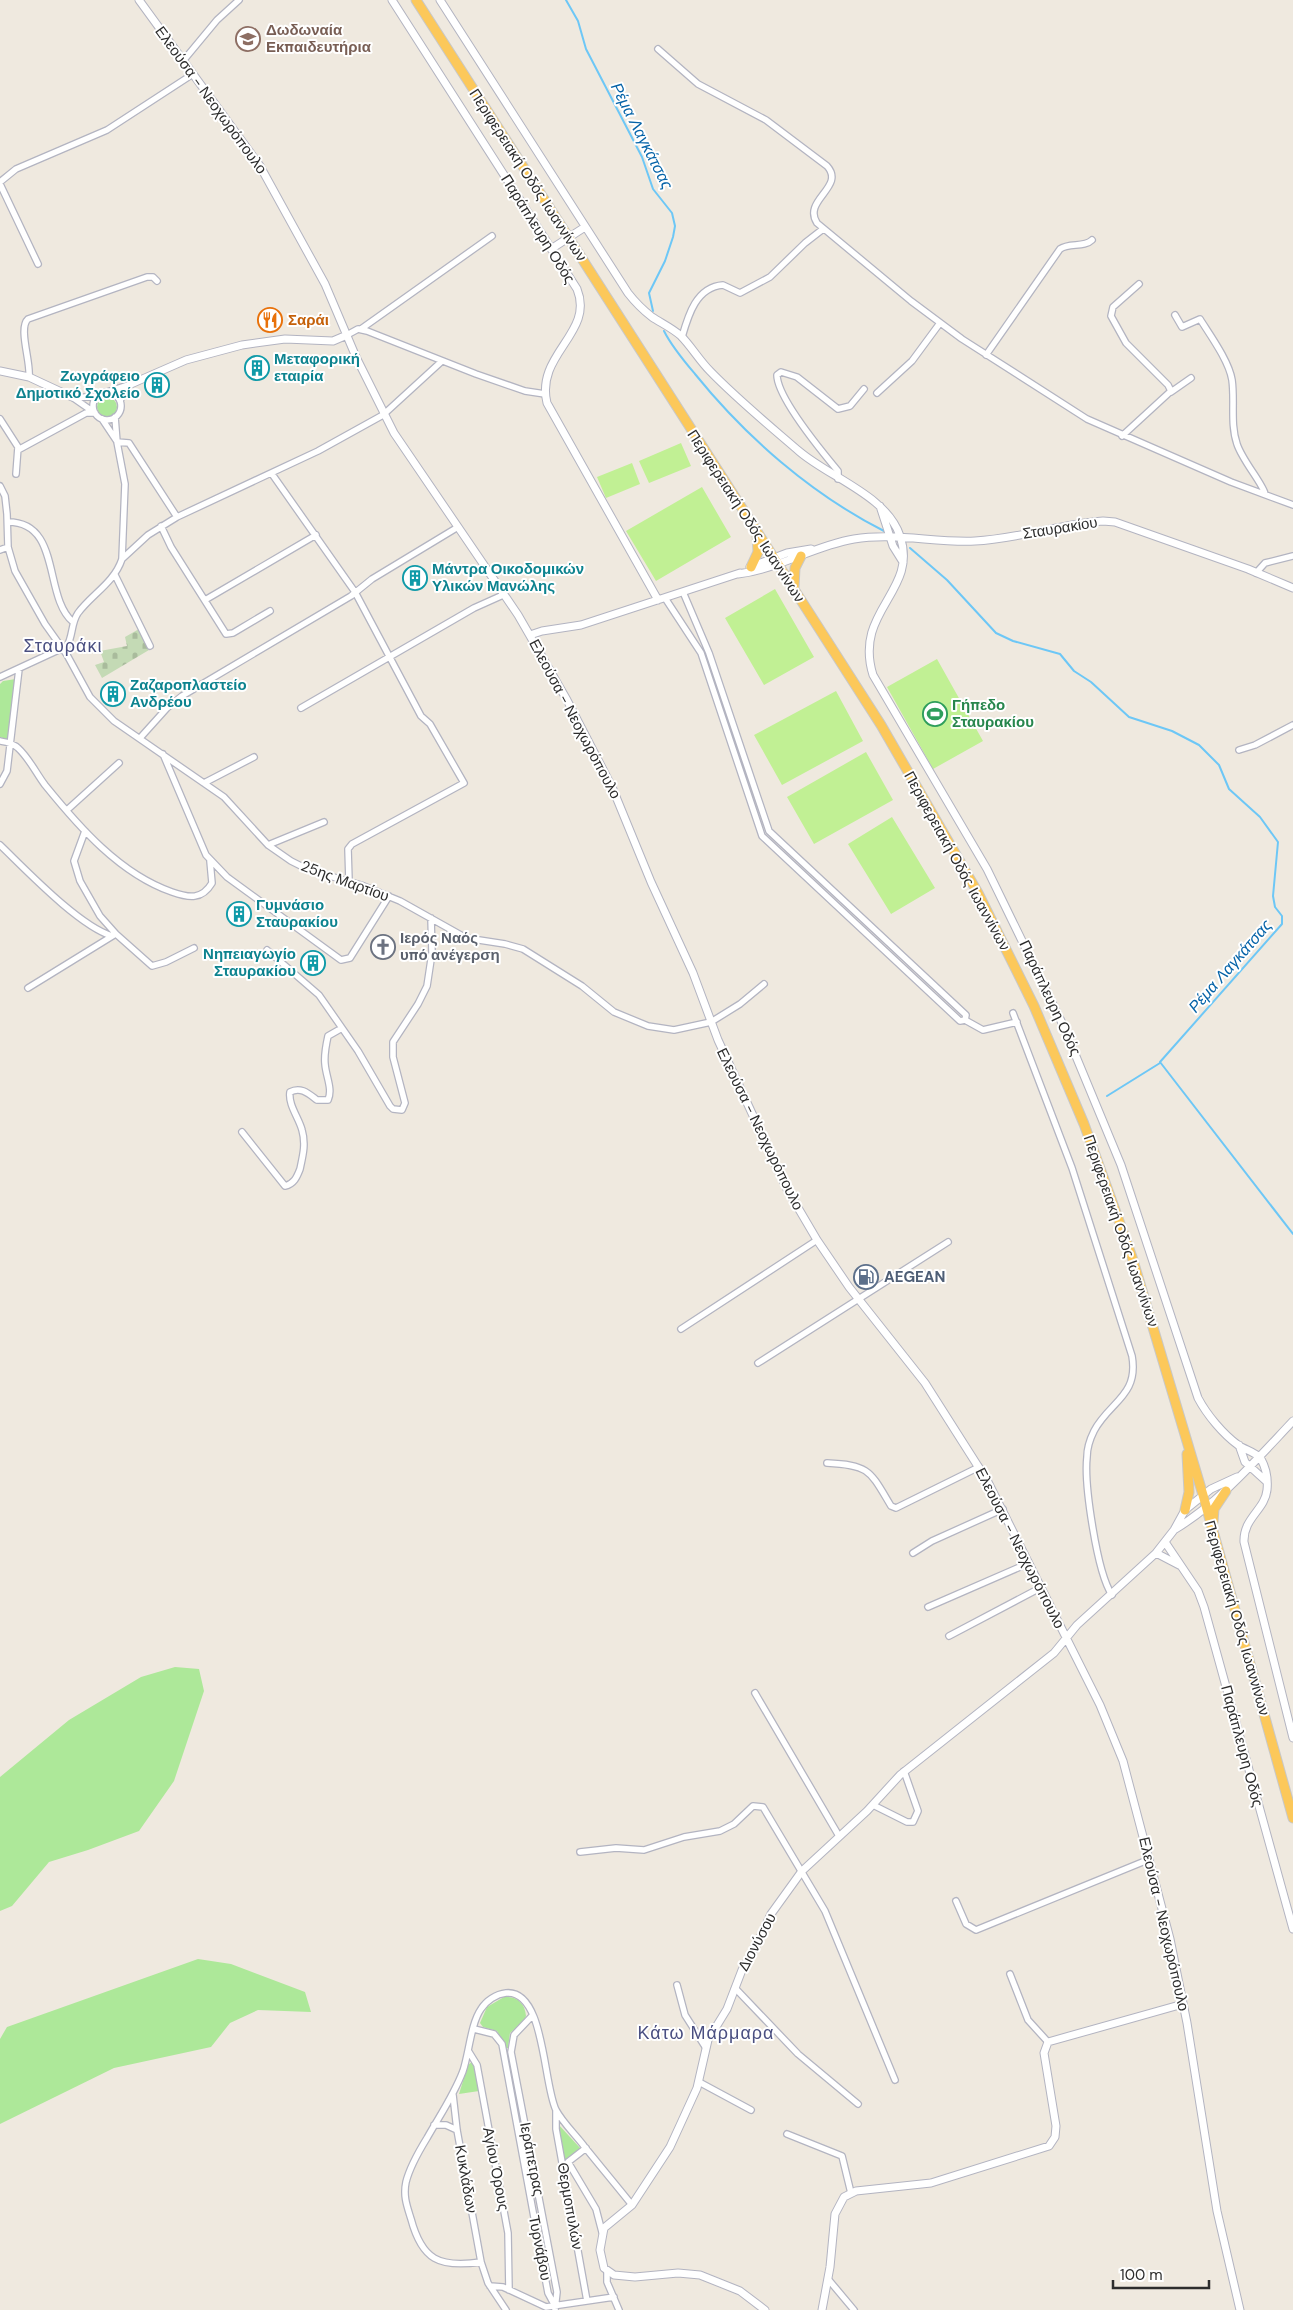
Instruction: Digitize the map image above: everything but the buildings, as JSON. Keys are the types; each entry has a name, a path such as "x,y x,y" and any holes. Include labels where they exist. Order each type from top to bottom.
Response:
{"highway":[{"name":"Περιφερειακή Οδός Ιωαννίνων","path":"416,0 871,710 940,825 986,908 1034,1006 1084,1124 1124,1231 1206,1505 1293,1818"},
{"path":"751,567 758,552 757,532"},
{"path":"794,588 794,568 801,556"},
{"path":"1185,1510 1189,1492 1188,1444"},
{"path":"1214,1534 1214,1509 1226,1491"}],"street":[{"name":"Ελεούσα - Νεοχωρόπουλο","path":"139,0 245,143 267,177 325,284 384,415 401,445 530,635 582,727 612,787 651,882 693,973 711,1022 777,1170 817,1240 858,1300 926,1383 1003,1509 1118,1746 1150,1859 1183,2004 1217,2211 1240,2310"},
{"path":"183,61 216,20 239,0"},
{"name":"Παράπλευρη Οδός","path":"392,0 575,285 580,305 577,322 547,371 545,394 553,416 662,599"},
{"name":"Παράπλευρη Οδός","path":"440,0 628,293 648,314 682,337 716,378 803,454 880,506 891,518 900,536 903,562 897,584 879,611 870,632 869,654 873,675 974,846 1041,976 1094,1095 1121,1165 1159,1277 1194,1392 1205,1410 1239,1445 1259,1457"},
{"path":"658,49 698,84 766,120 829,168 832,174 831,184 813,211 816,221 940,323 986,355 1087,419 1122,436 1293,505"},
{"path":"38,264 0,183 16,169 107,130 192,74"},
{"path":"551,249 585,227"},
{"path":"682,337 694,305 708,289 723,285 740,293 761,283 824,229"},
{"path":"72,397 98,396 186,360 242,344 290,339 333,340 347,335 361,329 492,236"},
{"path":"986,355 1060,249 1066,246 1089,243 1092,240"},
{"path":"29,377 30,361 24,328 28,319 147,277 153,276 157,281"},
{"path":"1139,284 1113,307 1111,316 1126,343 1168,385 1171,392"},
{"path":"1175,314 1182,327 1200,319 1232,377 1236,439 1247,466 1263,488 1264,494"},
{"path":"877,393 912,361 940,323"},
{"path":"361,329 525,391 545,394"},
{"path":"122,559 137,544 177,517 272,474 346,437 384,415 442,361"},
{"path":"0,371 29,377 72,397 102,419 117,442"},
{"path":"838,479 838,471 809,434 779,385 777,375 781,372 794,375 838,409 850,406 864,389"},
{"path":"1122,436 1171,392 1191,378"},
{"path":"120,401 124,392 131,384"},
{"path":"102,419 115,417 121,410 120,401 115,394 106,392"},
{"path":"95,413 94,404 98,396"},
{"path":"18,450 86,413 95,413"},
{"path":"0,677 62,650 69,644 77,614 115,575 122,559 125,484 117,442 115,417"},
{"path":"0,419 14,438 18,450 16,474"},
{"path":"117,442 129,443 177,517"},
{"path":"272,474 355,592 421,716 430,724 464,782 352,844 348,849 348,881"},
{"name":"25ης Μαρτίου","path":"0,486 8,522 8,548 19,579 90,697 103,712 230,803 268,844 291,861 309,870 348,881 389,896 470,939 506,944 531,953 582,986 614,1012 631,1021 674,1030 711,1022 740,1004 764,984"},
{"path":"880,506 895,551 903,562"},
{"path":"8,522 26,526 41,539 58,595 69,618 74,622"},
{"name":"Σταυρακίου","path":"817,548 853,539 889,536 973,541 1089,523 1112,522 1293,588"},
{"path":"161,526 204,600 227,634 270,611"},
{"path":"140,738 167,708 182,696 355,592 372,579 458,527"},
{"path":"204,600 316,535"},
{"path":"0,550 8,548"},
{"path":"530,635 542,630 581,625 817,548"},
{"path":"738,574 751,567 801,556 817,548"},
{"path":"1256,573 1266,563 1293,556"},
{"path":"115,575 150,646"},
{"path":"683,592 706,645 769,831 966,1015 965,1020"},
{"path":"301,708 474,608 503,594"},
{"path":"662,599 701,653 762,836 960,1021 965,1020 983,1030 1017,1022"},
{"path":"0,784 6,774 19,668"},
{"path":"1239,750 1255,746 1293,725"},
{"path":"0,741 10,743 20,751 85,831 133,871 162,888 185,896 196,897 210,886 213,877 210,860 163,754"},
{"path":"204,783 254,757"},
{"path":"67,810 119,763"},
{"path":"268,844 324,822"},
{"path":"85,831 74,859 74,869 100,916 114,935"},
{"path":"0,845 52,895 100,931 128,942 144,961 152,966 166,962 194,948"},
{"path":"210,860 227,877 341,960 350,958 389,896"},
{"path":"267,950 311,987 342,1028 390,1106 396,1110 404,1109 404,1100 393,1056 393,1042 418,1004 427,986 432,953 431,918"},
{"path":"28,988 114,935"},
{"path":"1013,1013 1072,1168 1125,1328 1134,1365 1130,1385 1094,1431 1087,1457 1098,1558 1105,1581 1112,1595"},
{"path":"242,1132 270,1164 281,1184 285,1186 291,1184 297,1177 305,1151 302,1131 291,1102 290,1092 295,1089 304,1091 317,1100 328,1100 330,1094 325,1064 326,1045 328,1036 342,1028"},
{"path":"681,1329 817,1240"},
{"path":"758,1363 948,1242"},
{"path":"1174,1530 1226,1491 1237,1477 1293,1421"},
{"name":"Παράπλευρη Οδός","path":"1239,1445 1242,1456 1267,1482"},
{"path":"1259,1457 1264,1465 1267,1482 1266,1496 1246,1525 1244,1542 1293,1738"},
{"path":"827,1463 853,1465 865,1470 872,1477 891,1506 896,1508 978,1467"},
{"path":"1174,1530 1185,1510 1203,1495 1237,1477"},
{"path":"913,1553 932,1541 1003,1509"},
{"name":"Διονύσου","path":"602,2232 608,2224 632,2205 665,2157 699,2082 706,2048 711,2035 727,2009 742,1970 771,1914 802,1872 873,1805 904,1771 1048,1659 1083,1620 1156,1553 1174,1530"},
{"name":"Παράπλευρη Οδός","path":"1165,1542 1198,1591 1204,1607 1293,1929"},
{"name":"Παράπλευρη Οδός","path":"1156,1553 1182,1567"},
{"path":"928,1607 1029,1563"},
{"path":"949,1636 1040,1588"},
{"path":"755,1693 839,1836"},
{"path":"873,1805 907,1822 913,1822 918,1811 904,1771"},
{"path":"580,1852 616,1848 644,1850 684,1837 724,1830 734,1824 750,1808 757,1805 763,1807 832,1926 895,2080"},
{"path":"956,1901 966,1924 976,1930 1150,1859"},
{"path":"1010,1974 1027,2018 1048,2042"},
{"path":"677,1985 685,2014 706,2048"},
{"path":"735,1988 798,2054 858,2104"},
{"path":"481,2262 454,2264 435,2258 424,2250 416,2237 406,2203 406,2183 412,2166 453,2095 469,2052 474,2029 482,2008 503,1993 513,1994 522,1998 530,2008 532,2016 539,2026 545,2066 556,2110 632,2205"},
{"path":"1048,2042 1183,2004"},
{"name":"Ιεράπετρας","path":"532,2016 512,2037 511,2052 555,2283 555,2308"},
{"name":"Τυρνάβου","path":"474,2029 494,2034 502,2044 549,2298 555,2308"},
{"path":"822,2310 828,2280 835,2214 840,2200 851,2193 922,2185 1050,2146 1055,2137 1056,2126 1044,2053 1048,2042"},
{"name":"Αγίου Όρους","path":"469,2052 476,2065 508,2233 508,2290"},
{"path":"699,2082 751,2110"},
{"name":"Κυκλάδων","path":"453,2095 457,2130 484,2275 506,2310"},
{"name":"Θερμοπυλών","path":"556,2110 557,2136 587,2301"},
{"path":"434,2125 446,2125 457,2130"},
{"path":"787,2134 842,2156 851,2193"},
{"path":"586,2148 568,2162 596,2209 602,2232 600,2253 607,2271 607,2282 619,2310"},
{"path":"607,2271 624,2277 678,2273 700,2275 740,2291 764,2310"},
{"path":"828,2280 854,2310"},
{"path":"490,2286 499,2286 544,2307 555,2308 614,2297"}],"green space":[{"path":"107,397 114,400 117,407 114,414 107,417 100,414 97,407 100,400"},
{"path":"681,443 691,466 649,483 639,461"},
{"path":"632,463 640,484 606,498 597,477"},
{"path":"702,487 731,537 656,581 626,531"},
{"path":"775,589 814,657 764,685 725,618"},
{"path":"139,629 149,650 102,678 95,665 104,662 100,651 127,646 125,637"},
{"name":"Γήπεδο Σταυρακίου","path":"937,659 983,741 933,769 887,687"},
{"path":"16,679 9,740 0,737 0,684 3,681"},
{"path":"836,691 863,741 782,785 754,735"},
{"path":"866,752 893,800 814,844 787,797"},
{"path":"892,817 935,888 891,914 848,844"},
{"path":"175,1667 199,1669 204,1691 174,1781 139,1831 49,1862 12,1906 0,1911 0,1777 69,1720 141,1677"},
{"path":"198,1959 231,1964 305,1992 311,2012 258,2010 230,2023 211,2047 114,2068 0,2124 0,2039 7,2027"},
{"path":"504,1997 520,2001 526,2016 523,2022 510,2033 508,2048 506,2048 497,2031 483,2027 480,2023 487,2007"},
{"path":"473,2061 479,2091 459,2094 468,2065"},
{"path":"558,2124 581,2149 564,2161 558,2128"}],"waterway":[{"name":"Ρέμα Λαγκάτσας","path":"566,0 578,21 586,49 642,157 653,189 672,213 675,226 673,237 665,261 649,293 653,311"},
{"name":"Ρέμα Λαγκάτσας","path":"664,331 678,354 715,397 758,442 831,500 884,531"},
{"name":"Ρέμα Λαγκάτσας","path":"910,548 947,580 996,633 1013,641 1060,654 1074,671 1091,682 1129,717 1172,731 1199,745 1219,765 1229,789 1260,817 1278,842 1273,896 1275,907 1282,916 1282,924 1160,1062 1293,1234"},
{"path":"1107,1096 1160,1063"}],"place":[{"name":"Δωδωναία Εκπαιδευτήρια","path":"248,39"},
{"name":"Σαράι","path":"270,320"},
{"name":"Μεταφορική εταιρία","path":"257,368"},
{"name":"Ζωγράφειο Δημοτικό Σχολείο","path":"157,385"},
{"name":"Μάντρα Οικοδομικών Υλικών Μανώλης","path":"415,578"},
{"name":"Ζαζαροπλαστείο Ανδρέου","path":"113,694"},
{"name":"Γήπεδο Σταυρακίου","path":"935,714"},
{"name":"Γυμνάσιο Σταυρακίου","path":"239,914"},
{"name":"Ιερός Ναός υπό ανέγερση","path":"383,947"},
{"name":"Νηπειαγωγίο Σταυρακίου","path":"313,963"},
{"name":"AEGEAN","path":"866,1277"}],"district":[{"name":"Σταυράκι","path":"63,646"},
{"name":"Κάτω Μάρμαρα","path":"706,2033"}]}
